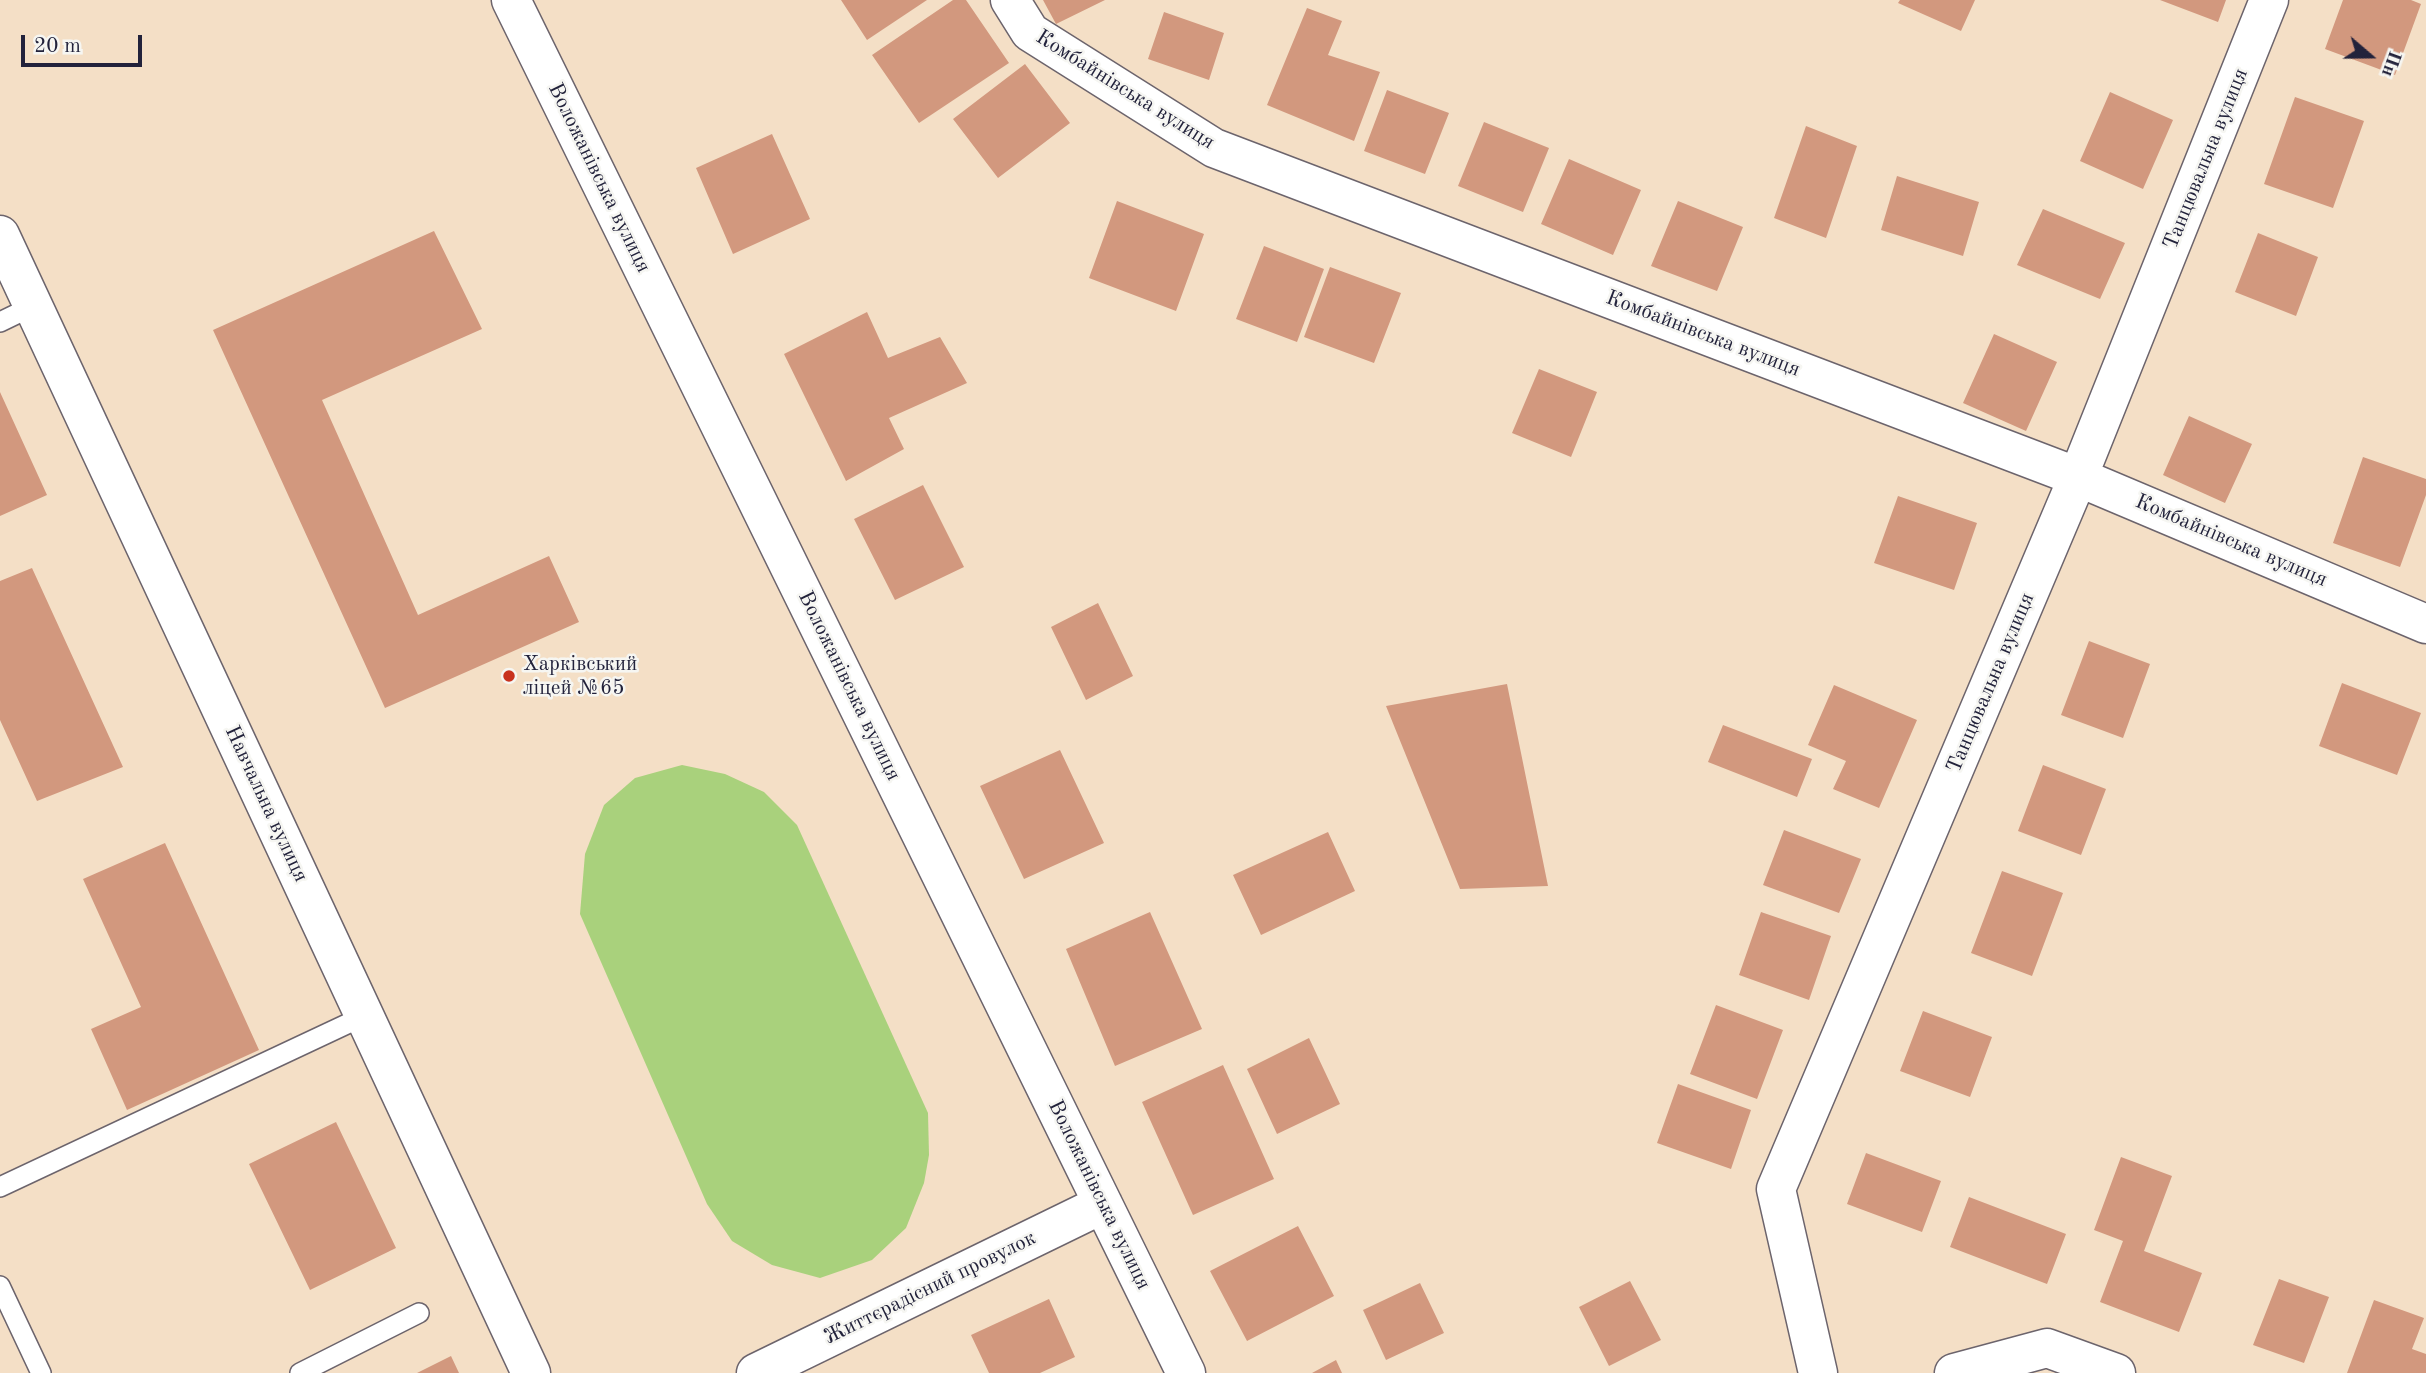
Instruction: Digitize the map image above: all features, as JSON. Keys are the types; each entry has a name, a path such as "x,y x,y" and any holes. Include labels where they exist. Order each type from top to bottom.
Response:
{"street":[{"name":"Воложанівська вулиця","path":"511,0 1186,1373"},
{"name":"Комбайнівська вулиця","path":"1010,0 1030,32 1214,148 2078,477 2426,624"},
{"name":"Танцювальна вулиця","path":"1818,1373 1776,1189 2078,477 2269,0"},
{"name":"Навчальна вулиця","path":"0,235 17,314 364,1016 531,1373"},
{"name":"Життєрадісний провулок","path":"756,1373 1103,1204"},
{"path":"1954,1373 2047,1348 2116,1373"}],"lane":[{"path":"0,1187 364,1016"},
{"path":"0,1286 41,1373"},
{"path":"300,1373 419,1313"}],"green space":[{"path":"682,765 725,774 764,792 797,825 928,1113 929,1155 924,1183 906,1228 872,1260 820,1278 772,1265 732,1241 707,1204 580,914 585,854 604,805 635,778"}],"building":[{"path":"841,0 927,0 867,40"},
{"path":"953,0 966,0 1009,63 919,123 872,55"},
{"path":"1043,0 1105,0 1056,24"},
{"path":"1900,0 1975,0 1961,31 1898,3"},
{"path":"2160,0 2226,0 2218,22"},
{"path":"2343,0 2411,0 2421,4 2395,75 2325,49"},
{"path":"1307,8 1342,21 1328,55 1380,72 1354,141 1267,105"},
{"path":"1164,12 1224,33 1209,80 1148,59"},
{"path":"1025,64 1070,123 998,178 953,119"},
{"path":"1387,90 1449,113 1425,174 1364,151"},
{"path":"2110,92 2173,120 2143,189 2080,161"},
{"path":"2295,97 2364,121 2333,208 2264,184"},
{"path":"1484,122 1549,148 1523,212 1458,186"},
{"path":"1806,126 1857,146 1826,238 1774,218"},
{"path":"772,134 810,219 733,254 696,168"},
{"path":"1569,159 1641,190 1613,255 1541,224"},
{"path":"1897,176 1979,202 1963,256 1881,230"},
{"path":"1117,201 1204,234 1176,311 1089,278"},
{"path":"1678,201 1743,227 1717,291 1651,266"},
{"path":"2043,209 2125,243 2100,299 2017,265"},
{"path":"434,231 482,329 322,400 418,615 549,556 579,622 385,708 213,330"},
{"path":"2258,233 2318,257 2296,316 2235,292"},
{"path":"1264,246 1324,269 1297,342 1236,319"},
{"path":"1330,267 1401,293 1374,363 1304,337"},
{"path":"867,312 888,358 940,337 967,383 889,418 904,449 846,481 784,354"},
{"path":"1994,334 2057,362 2026,431 1963,403"},
{"path":"1539,369 1597,392 1571,457 1512,433"},
{"path":"0,392 47,495 0,516"},
{"path":"2189,416 2252,444 2225,503 2163,475"},
{"path":"2363,457 2426,479 2426,495 2400,567 2333,543"},
{"path":"923,485 964,567 895,600 854,519"},
{"path":"1898,496 1977,523 1954,590 1874,563"},
{"path":"32,568 123,767 37,801 0,720 0,581"},
{"path":"1098,603 1133,676 1086,700 1051,627"},
{"path":"2089,641 2150,664 2123,738 2061,715"},
{"path":"2342,683 2421,713 2397,775 2319,746"},
{"path":"1507,684 1548,886 1460,889 1386,706"},
{"path":"1834,685 1917,720 1879,808 1833,789 1846,761 1808,745"},
{"path":"1723,725 1812,759 1797,797 1708,762"},
{"path":"1060,750 1104,843 1024,879 980,786"},
{"path":"2043,765 2106,789 2081,855 2018,831"},
{"path":"1784,830 1861,859 1839,913 1763,885"},
{"path":"1328,832 1355,891 1261,935 1233,875"},
{"path":"165,843 259,1050 127,1110 91,1029 141,1007 83,879"},
{"path":"2002,871 2063,893 2032,976 1971,953"},
{"path":"1150,912 1202,1029 1115,1066 1066,949"},
{"path":"1761,912 1831,936 1809,1000 1739,975"},
{"path":"1716,1005 1783,1030 1757,1099 1690,1074"},
{"path":"1923,1011 1992,1037 1970,1097 1900,1071"},
{"path":"1309,1038 1340,1104 1277,1134 1247,1069"},
{"path":"1223,1065 1274,1179 1193,1215 1142,1102"},
{"path":"1678,1084 1751,1110 1731,1169 1657,1143"},
{"path":"336,1122 396,1248 310,1290 249,1164"},
{"path":"1866,1153 1941,1181 1922,1232 1847,1204"},
{"path":"2121,1157 2172,1176 2144,1251 2202,1273 2179,1332 2100,1302 2123,1241 2094,1230"},
{"path":"1969,1197 2066,1234 2047,1284 1950,1247"},
{"path":"1298,1226 1334,1296 1247,1341 1210,1271"},
{"path":"2279,1279 2329,1297 2304,1363 2253,1345"},
{"path":"1630,1281 1661,1340 1609,1366 1579,1307"},
{"path":"1420,1283 1444,1333 1386,1360 1363,1310"},
{"path":"1049,1299 1075,1357 1040,1373 989,1373 971,1335"},
{"path":"2374,1300 2424,1318 2412,1349 2426,1354 2426,1373 2347,1373"},
{"path":"451,1356 459,1373 417,1373"},
{"path":"1336,1360 1342,1373 1312,1373"}],"place":[{"name":"Харківський ліцей №65","path":"509,676"}]}
